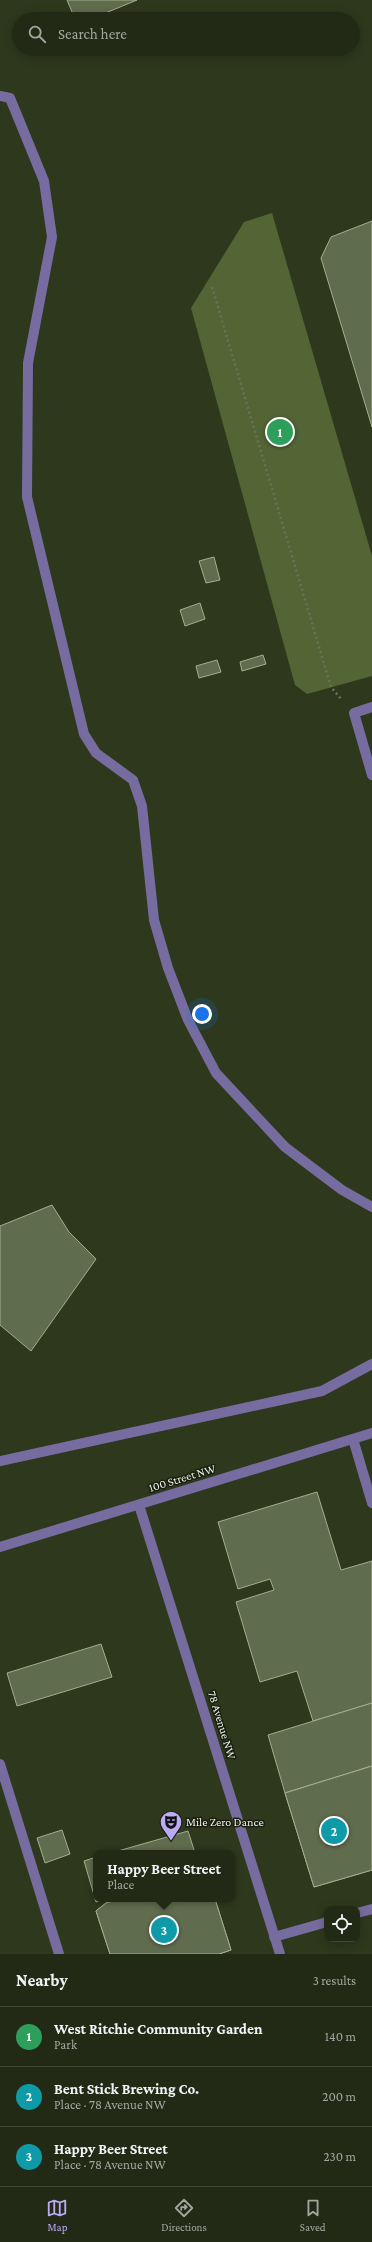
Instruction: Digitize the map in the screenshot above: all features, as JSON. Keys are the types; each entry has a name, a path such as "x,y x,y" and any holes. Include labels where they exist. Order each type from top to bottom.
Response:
{"street":[{"path":"0,96 10,98 44,181 52,237 28,363 27,497 84,734 96,753 133,780 142,806 154,920 168,968 188,1020 216,1072 286,1147 342,1190 372,1207"},
{"path":"372,708 354,713 372,774"},
{"path":"0,1461 322,1391 372,1364"},
{"name":"100 Street NW","path":"0,1547 372,1433"},
{"path":"353,1439 372,1503"},
{"name":"78 Avenue NW","path":"139,1505 280,1954"},
{"path":"0,1764 59,1954"},
{"path":"360,1912 372,1909"},
{"path":"274,1937 324,1923"}],"path":[{"path":"212,287 331,687 354,713"}],"green space":[{"path":"272,213 372,556 372,676 307,694 295,685 191,308 244,222"}],"building":[{"path":"67,0 137,0 108,12 72,12"},
{"path":"372,221 372,427 321,258 331,237"},
{"path":"214,557 220,580 206,583 199,561"},
{"path":"200,603 205,619 185,626 180,610"},
{"path":"263,655 266,664 242,671 240,662"},
{"path":"217,660 221,672 199,678 196,666"},
{"path":"52,1205 69,1232 96,1259 31,1351 0,1325 0,1226"},
{"path":"317,1492 341,1570 372,1561 372,1703 313,1721 297,1671 260,1682 236,1602 274,1590 270,1579 238,1589 218,1522"},
{"path":"101,1644 112,1677 17,1706 7,1673"},
{"path":"372,1703 372,1766 285,1793 268,1735"},
{"path":"372,1766 372,1870 314,1887 285,1793"},
{"path":"372,1766 372,1870 314,1887 285,1793"},
{"path":"62,1830 70,1854 45,1863 37,1838"},
{"name":"Mile Zero Dance","path":"188,1831 194,1850 122,1850"},
{"path":"93,1858 93,1892 84,1861"},
{"path":"216,1902 231,1950 219,1954 110,1954 96,1911 106,1903"},
{"path":"216,1902 231,1950 219,1954 110,1954 96,1911 106,1903"}],"place":[{"name":"West Ritchie Community Garden","path":"280,432"},
{"name":"Bent Stick Brewing Co.","path":"334,1831"},
{"name":"Mile Zero Dance","path":"171,1842"},
{"name":"Happy Beer Street","path":"164,1930"}]}
